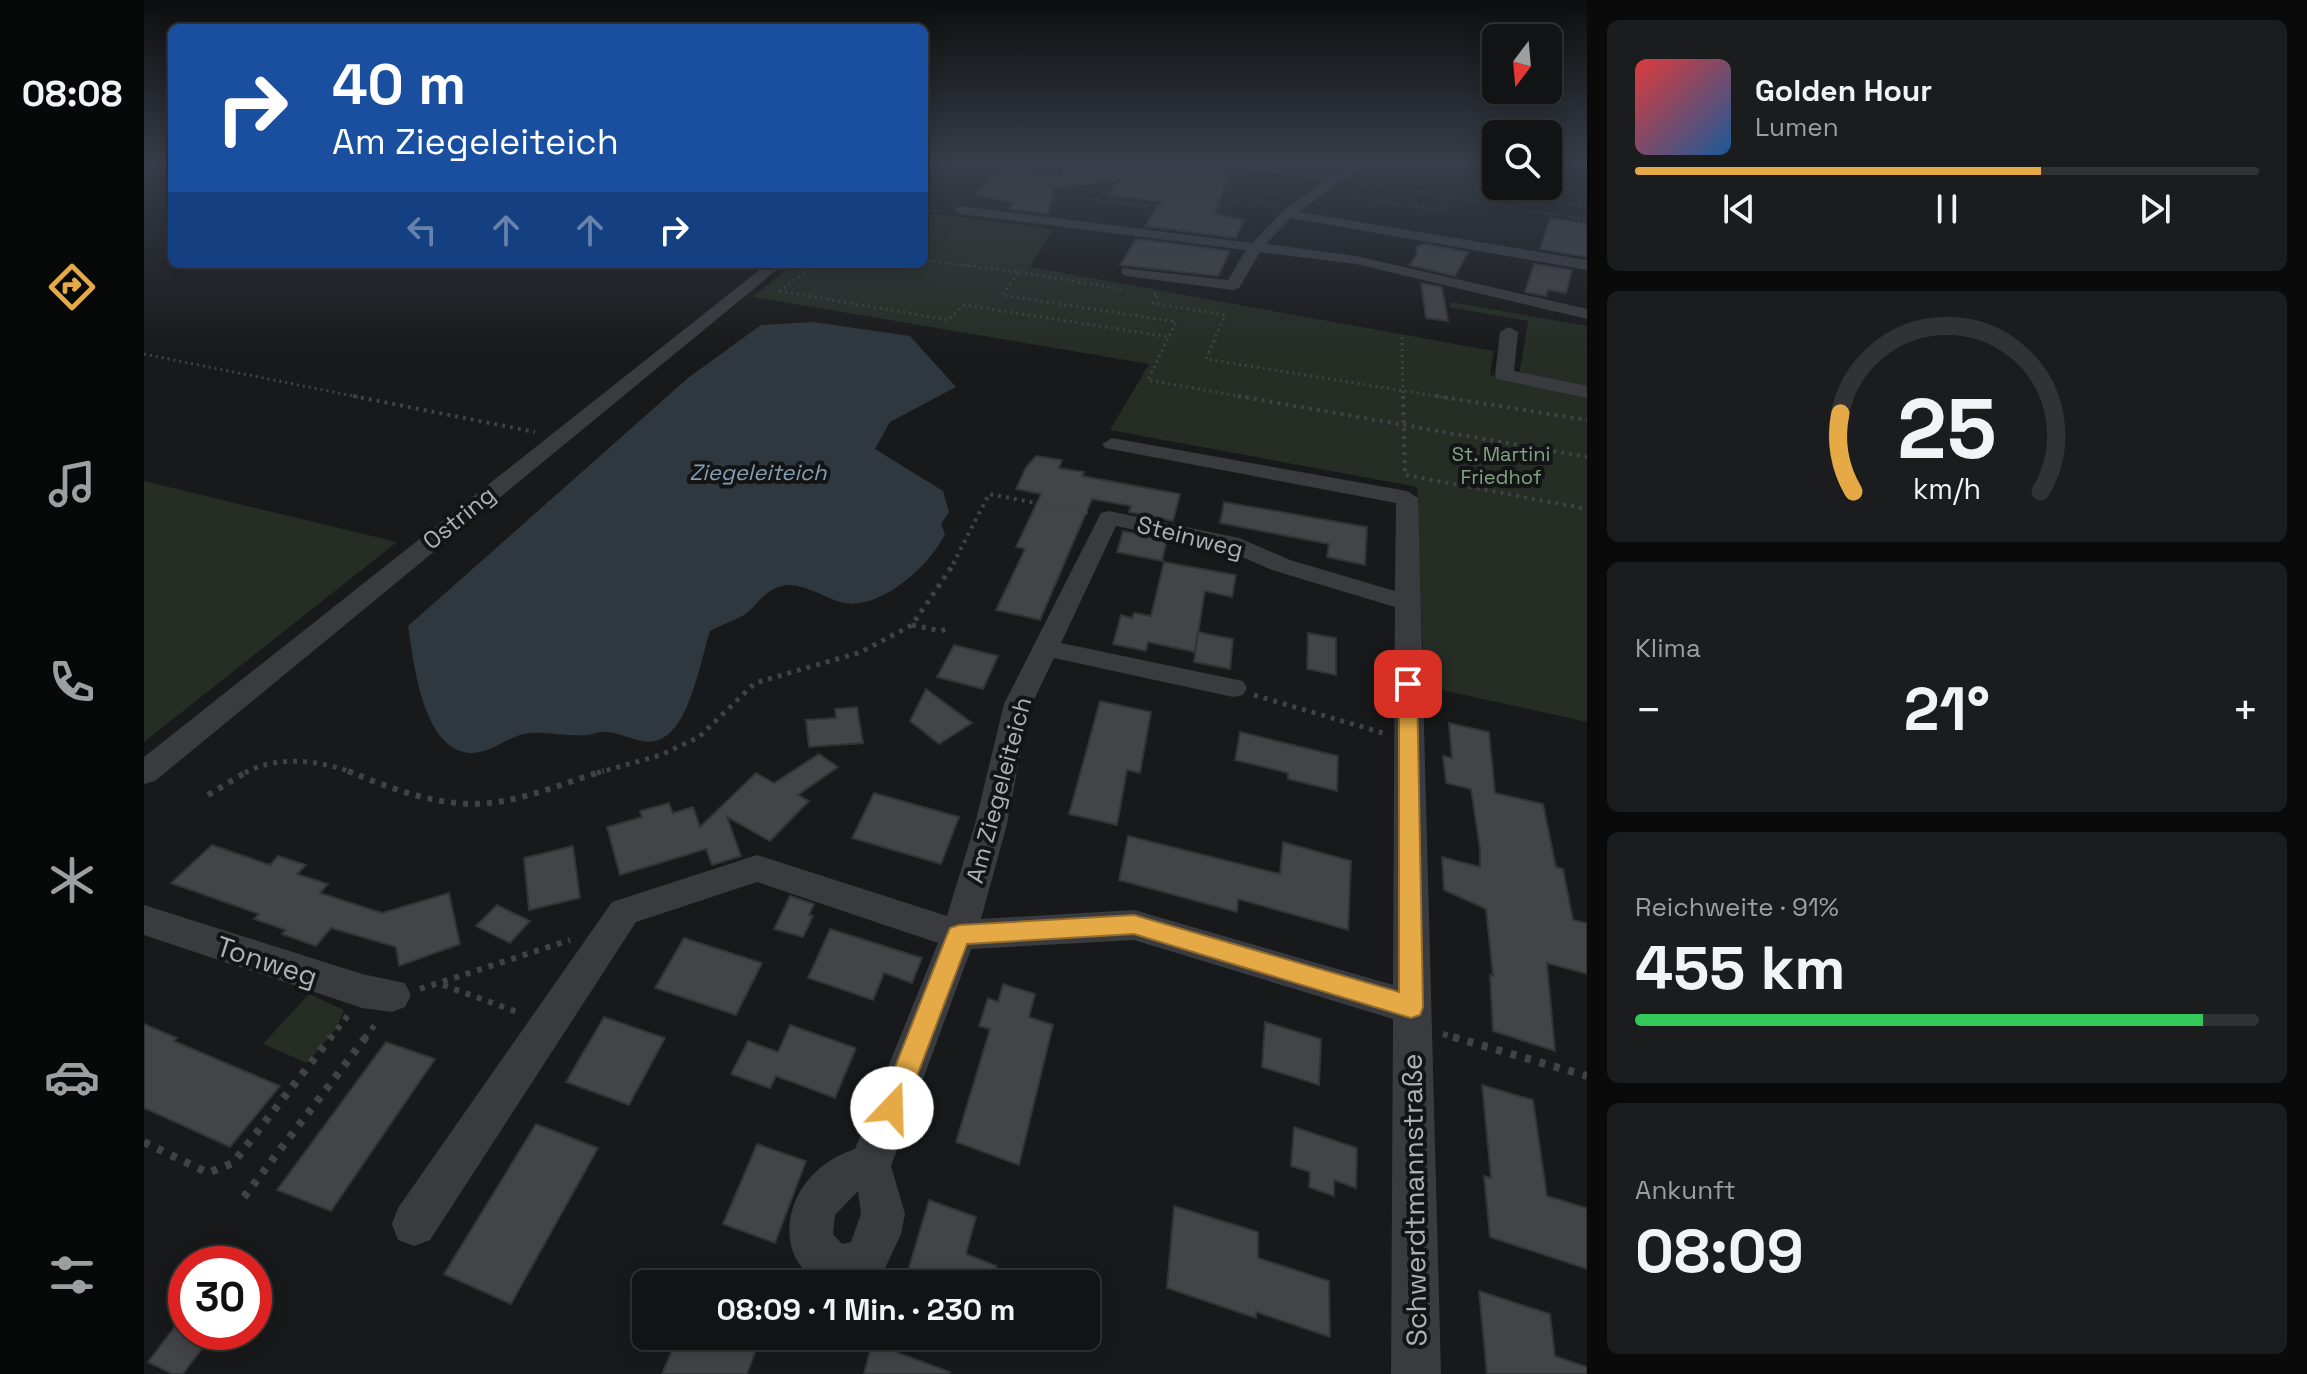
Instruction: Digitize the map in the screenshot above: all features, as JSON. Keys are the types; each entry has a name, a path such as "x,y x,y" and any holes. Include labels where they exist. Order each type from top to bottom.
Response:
{"street":[{"path":"1092,226 1372,263 1587,314"},
{"path":"1127,271 1233,285 1268,226"},
{"path":"1387,226 1587,265"},
{"name":"Ostring","path":"144,773 771,268"},
{"path":"1509,332 1504,375 1587,392"},
{"path":"1112,444 1406,486"},
{"name":"Schwerdtmannstraße","path":"1406,486 1416,1374"},
{"name":"Steinweg","path":"1045,648 1109,518 1231,543 1281,565 1409,603"},
{"path":"1045,648 1233,688"},
{"name":"Am Ziegeleiteich","path":"870,1166 959,935 991,824 1014,719 1045,648"},
{"path":"414,1224 624,912 757,868 959,935 1134,925 1411,1016"},
{"name":"Tonweg","path":"144,920 377,993"}],"path":[{"path":"928,261 1127,290"},
{"path":"810,268 780,291 948,320 964,305 1170,337"},
{"path":"1019,272 1002,295 1176,322 1148,380 1587,457"},
{"path":"1142,292 1158,295 1153,303 1225,315 1206,359 1587,420"},
{"path":"1402,337 1401,391 1406,486 1587,509"},
{"path":"144,354 559,437"},
{"path":"208,795 261,764 327,763 394,790 458,803 497,802 661,755 699,737 755,683 861,652 912,625 966,545 989,494 1109,518"},
{"path":"912,625 941,631 949,628"},
{"path":"1233,688 1357,727 1407,739"},
{"path":"144,1142 208,1173 233,1163 342,1028 377,993 442,984 573,938"},
{"path":"442,984 548,1024"},
{"path":"244,1197 380,1019 377,993"},
{"path":"1411,1016 1587,1076"}],"green space":[{"name":"St. Martini Friedhof","path":"928,226 1030,226 1053,229 1030,267 1494,351 1490,375 1587,394 1587,722 1424,686 1417,487 1110,430 1149,364 753,297 788,268 928,268"},
{"path":"1451,302 1587,326 1587,388 1519,375 1528,321 1449,307"},
{"path":"144,481 397,542 144,742"},
{"path":"309,994 344,1010 336,1029 307,1063 263,1044"}],"water":[{"name":"Ziegeleiteich","path":"813,322 910,336 956,387 890,422 875,449 943,491 949,512 941,524 945,534 928,560 886,594 855,604 840,602 794,585 773,589 744,615 710,631 689,703 675,728 657,740 640,741 605,732 587,735 533,733 472,753 455,749 442,738 431,722 424,703 408,626 688,378 761,325"}],"building":[{"path":"1146,226 1241,226 1236,238"},
{"path":"1547,226 1587,226 1587,257 1540,249"},
{"path":"1136,239 1230,251 1218,276 1120,265"},
{"path":"1424,244 1468,252 1455,276 1410,265 1417,254 1416,247"},
{"path":"1534,264 1572,270 1566,293 1548,290 1546,296 1525,292"},
{"path":"1421,283 1442,287 1448,321 1426,318"},
{"path":"1036,456 1062,460 1059,468 1084,472 1082,476 1180,494 1173,521 1129,512 1131,506 1092,499 1040,620 996,610 1025,549 1016,547 1041,494 1016,489 1026,467"},
{"path":"1224,502 1367,527 1365,565 1327,557 1329,544 1220,523"},
{"path":"1123,531 1167,540 1162,561 1117,552"},
{"path":"1164,562 1236,575 1232,597 1205,591 1195,652 1148,642 1146,651 1113,644 1121,615 1132,618 1134,613 1151,616"},
{"path":"1198,632 1233,639 1230,669 1194,662"},
{"path":"1308,633 1336,638 1336,675 1307,669"},
{"path":"954,645 998,656 983,689 937,677"},
{"path":"926,689 972,723 939,744 910,721"},
{"path":"1100,701 1151,712 1140,773 1127,770 1117,825 1069,814"},
{"path":"857,707 863,743 809,747 806,720 836,718 835,709"},
{"path":"1449,723 1489,732 1495,793 1543,804 1556,867 1563,869 1573,920 1587,923 1587,974 1547,963 1555,1051 1493,1031 1490,975 1493,976 1486,909 1444,890 1442,857 1480,867 1471,789 1446,783 1443,756 1452,758"},
{"path":"1240,732 1338,756 1337,791 1288,779 1288,773 1235,760"},
{"path":"819,754 838,767 798,795 809,801 770,841 727,817 741,856 712,865 706,849 620,875 607,827 642,817 640,811 669,803 673,813 693,807 700,827 756,773 774,783"},
{"path":"874,793 959,817 941,864 852,838"},
{"path":"1128,836 1280,874 1283,842 1351,861 1348,930 1238,899 1237,912 1119,880"},
{"path":"212,845 270,865 278,856 306,865 297,874 328,884 320,893 382,913 449,893 460,944 399,966 396,947 331,928 316,946 282,934 286,930 254,919 259,914 171,883"},
{"path":"573,846 580,898 529,910 524,858"},
{"path":"790,896 814,904 809,915 813,916 803,937 774,929"},
{"path":"497,905 530,921 510,943 476,926"},
{"path":"830,929 922,958 912,983 884,973 873,1000 808,978"},
{"path":"684,938 762,963 736,1015 655,988"},
{"path":"1003,984 1035,994 1029,1017 1053,1025 1019,1165 956,1142 990,1029 979,1026 988,998 998,1002"},
{"path":"604,1017 665,1038 629,1105 566,1082"},
{"path":"1265,1022 1321,1039 1319,1085 1262,1067"},
{"path":"144,1024 177,1038 174,1041 280,1086 230,1147 144,1108"},
{"path":"790,1025 856,1048 835,1098 776,1076 770,1088 731,1074 748,1041 778,1052"},
{"path":"386,1042 435,1059 331,1211 277,1190"},
{"path":"1482,1085 1533,1100 1547,1196 1587,1208 1587,1269 1490,1237 1484,1176 1491,1178"},
{"path":"536,1124 598,1148 511,1304 444,1274"},
{"path":"1294,1127 1357,1148 1356,1188 1334,1180 1334,1196 1309,1187 1310,1172 1291,1166"},
{"path":"757,1144 806,1161 775,1243 723,1224"},
{"path":"929,1200 976,1217 966,1254 997,1266 996,1270 908,1270"},
{"path":"1174,1206 1258,1232 1258,1258 1329,1281 1330,1337 1256,1312 1256,1318 1167,1288"},
{"path":"1479,1291 1550,1314 1555,1356 1587,1367 1587,1374 1487,1374"},
{"path":"168,1336 168,1350 201,1350 183,1374 172,1374 148,1362"},
{"path":"672,1350 756,1350 747,1374 662,1374"},
{"path":"870,1350 891,1350 950,1372 949,1374 864,1374"}],"route":[{"path":"892,1108 959,935 1134,925 1411,1007 1408,684"}]}
